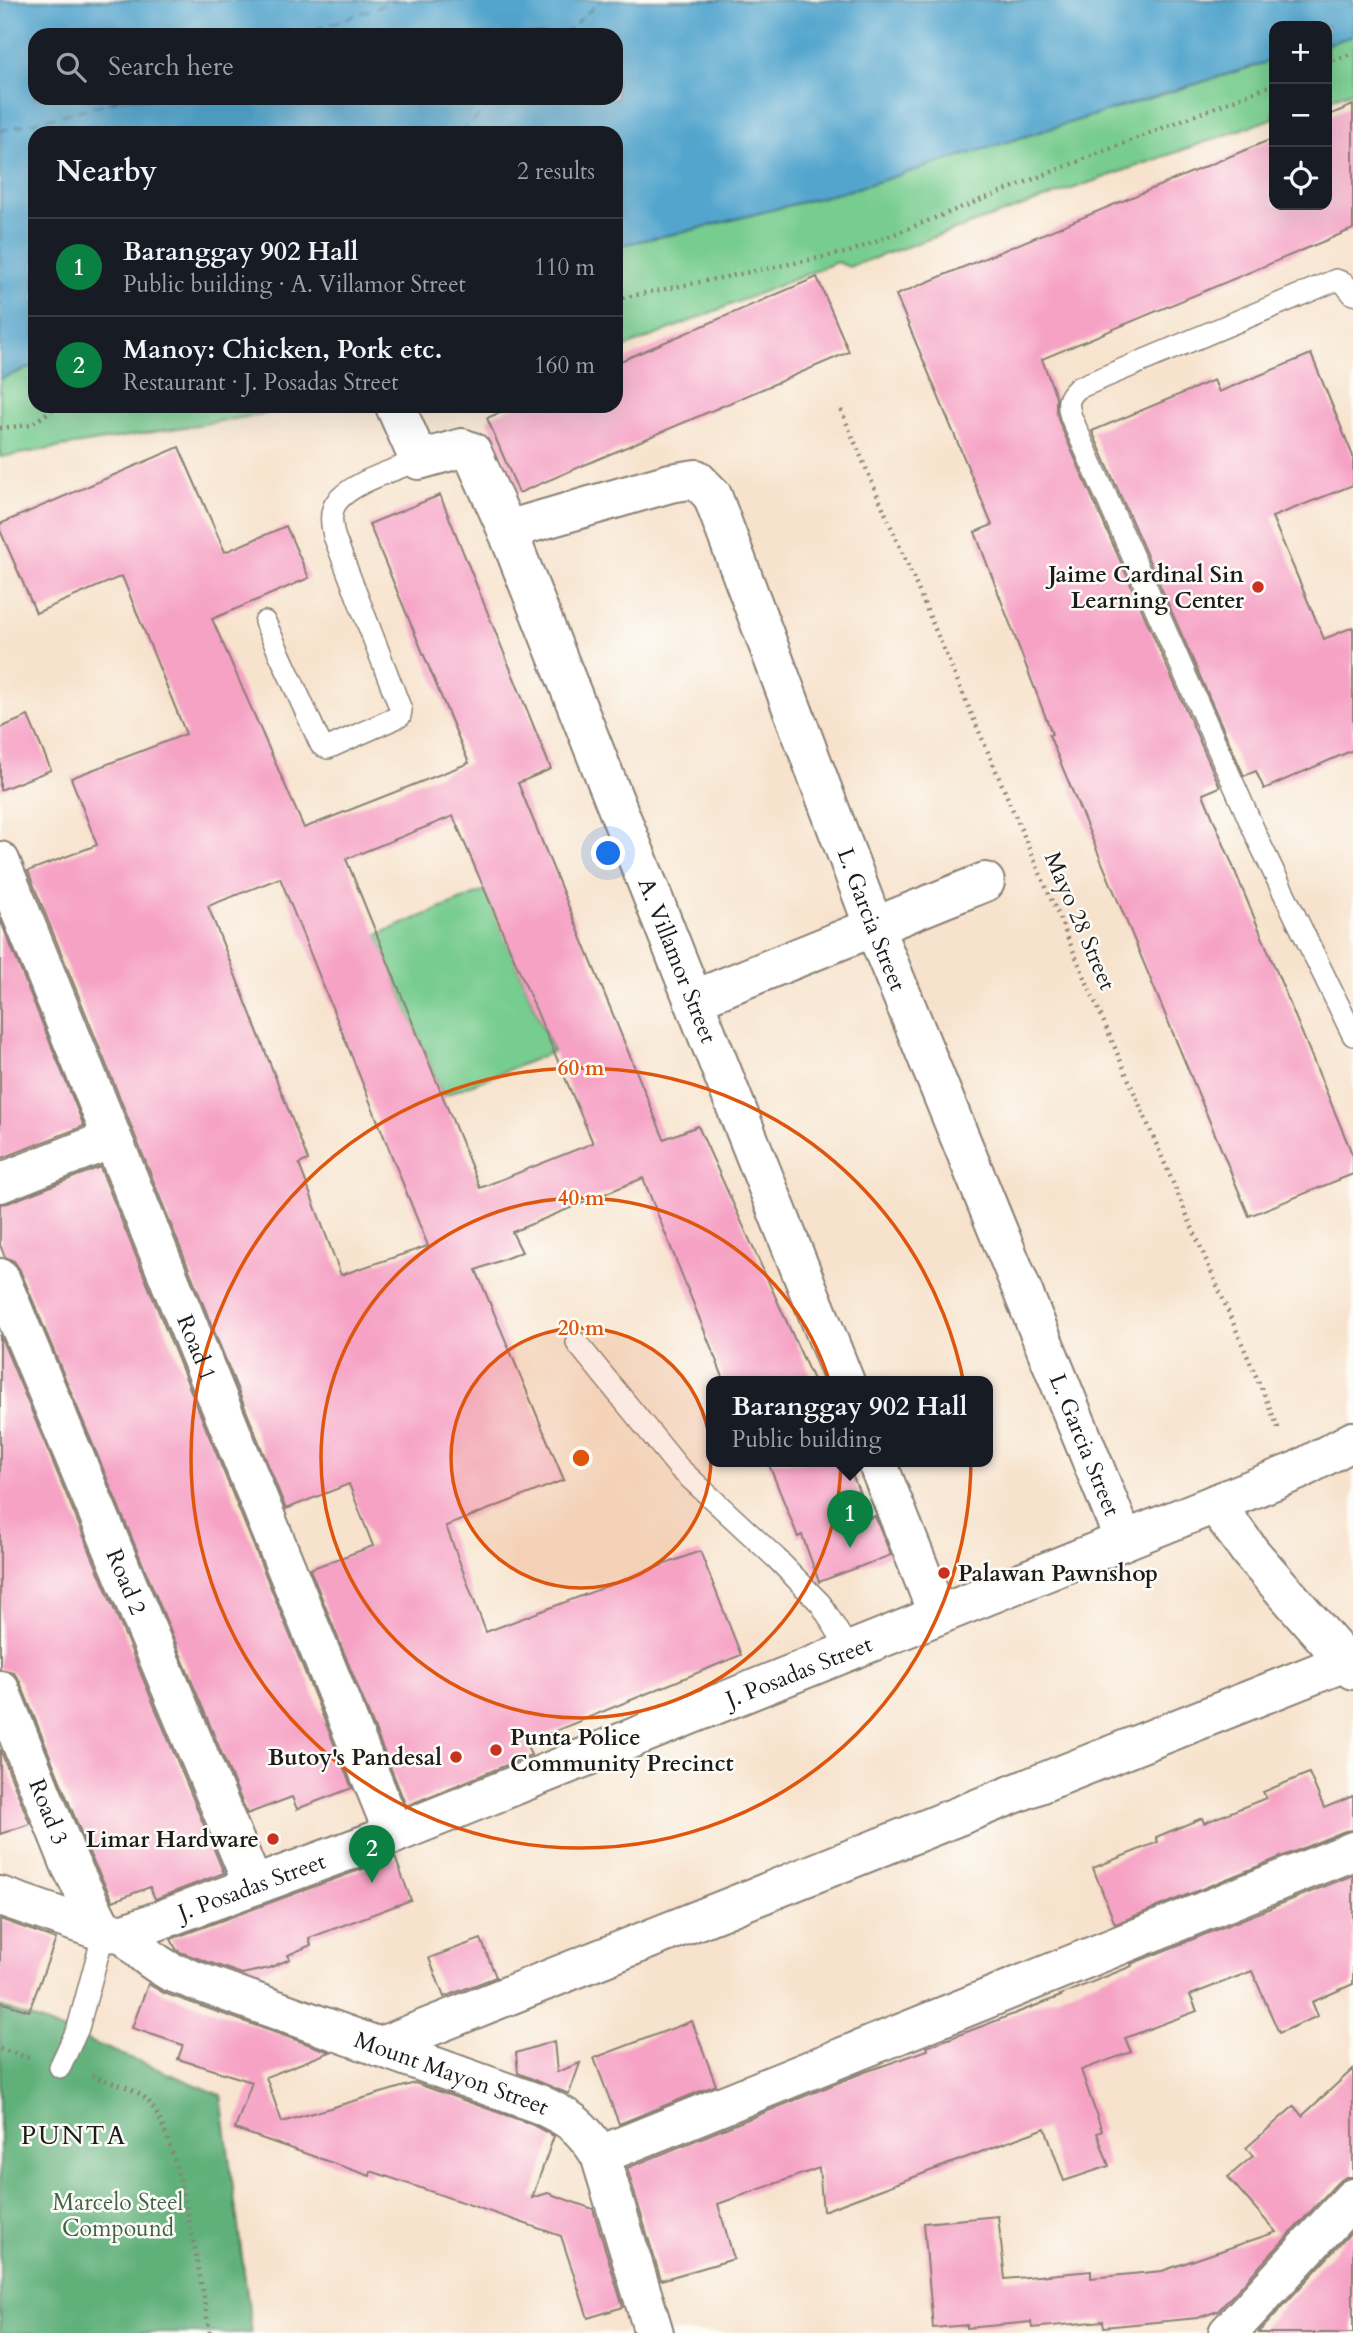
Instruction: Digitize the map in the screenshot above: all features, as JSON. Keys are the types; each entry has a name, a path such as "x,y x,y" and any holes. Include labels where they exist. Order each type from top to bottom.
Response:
{"street":[{"path":"398,413 419,460"},
{"name":"A. Villamor Street","path":"419,460 462,448 472,452 507,530 843,1376"},
{"name":"L. Garcia Street","path":"507,530 670,483 696,479 712,495 874,927 1124,1540"},
{"name":"Road 1","path":"0,861 394,1834"},
{"path":"692,1000 985,882"},
{"path":"0,1183 111,1139"},
{"name":"Road 2","path":"0,1278 253,1885"},
{"name":"J. Posadas Street","path":"114,1932 394,1834 1297,1471 1353,1441"},
{"path":"879,1467 938,1615"},
{"path":"379,2047 1349,1666 1251,1553 1215,1504"},
{"name":"Road 3","path":"0,1690 70,1864 114,1932"},
{"path":"600,2155 1353,1851"},
{"path":"0,1896 114,1932"},
{"name":"Mount Mayon Street","path":"114,1932 171,1972 539,2104 567,2117 586,2132 600,2155 654,2333"},
{"path":"1228,2333 1353,2197"}],"lane":[{"path":"1353,295 1344,283 1336,280 1077,388 1067,403 1261,846 1353,1035"},
{"path":"265,622 321,745 328,748 400,716 401,710 334,536 331,520 335,504 357,486 419,460"},
{"path":"577,1343 679,1468 821,1604 850,1652"},
{"path":"60,2067 78,2028 114,1932"}],"path":[{"path":"1332,61 1353,53"},
{"path":"623,298 849,252 1269,86"},
{"name":"Mayo 28 Street","path":"841,410 1281,1434"},
{"path":"0,428 31,425 47,413"},
{"path":"158,2119 170,2146 185,2204 210,2333"}],"green space":[{"path":"1353,36 1353,91 1332,98 1332,84 1332,42"},
{"path":"1269,62 1269,120 849,267 837,262 623,348 623,245 854,189"},
{"path":"28,369 28,413 270,413 0,457 0,379"},
{"path":"486,890 553,1052 443,1096 376,935"},
{"name":"Marcelo Steel Compound","path":"0,2007 221,2095 252,2333 0,2333"}],"water":[{"path":"0,0 1353,0 1353,36 1332,42 1332,21 1269,21 1269,62 854,189 623,245 623,126 28,126 28,369 0,379"}],"building":[{"path":"1353,105 1353,229 1042,359 1056,397 1059,422 1220,787 1203,794 1353,1156 1353,1174 1249,1216 1049,735 1052,734 975,532 992,525 896,295 1269,140 1269,210 1332,210 1332,114"},
{"path":"817,277 849,352 519,493 487,418 499,413 623,413 623,360"},
{"name":"Jaime Cardinal Sin Learning Center","path":"1311,354 1353,456 1353,485 1272,517 1324,639 1353,627 1353,750 1264,789 1256,771 1244,776 1092,431 1214,380 1219,392"},
{"path":"179,447 225,552 286,526 309,578 212,619 304,828 469,763 369,524 440,495 551,769 518,783 664,1139 698,1126 811,1376 723,1376 643,1178 512,1232 522,1252 476,1270 564,1480 446,1526 486,1632 700,1551 741,1655 526,1743 531,1755 406,1806 310,1569 373,1546 349,1484 286,1509 28,871 97,845 71,778 186,734 122,576 36,613 0,530 0,524","holes":["453,816 593,1143 480,1188 346,859","280,878 428,1246 341,1275 299,1164 308,1160 208,906"]},
{"path":"28,716 51,770 0,790 0,728"},
{"path":"0,919 84,1126 0,1159"},
{"path":"100,1167 352,1788 297,1809 292,1797 247,1814 20,1270 14,1261 5,1257 0,1245 0,1204"},
{"path":"0,1335 224,1873 155,1899 150,1887 113,1901 90,1855 20,1682 13,1672 0,1669"},
{"path":"770,1467 849,1467 870,1518 875,1516 891,1555 819,1582 802,1535 798,1537"},
{"path":"0,1749 30,1824 0,1834"},
{"path":"1309,1773 1324,1808 1353,1796 1353,1830 1115,1924 1093,1868 1158,1842 1156,1837 1202,1818 1204,1823 1266,1798 1263,1792"},
{"path":"395,1857 411,1900 309,1938 311,1945 288,1955 290,1959 269,1968 242,1974 180,1952 171,1939"},
{"path":"1353,1875 1353,1984 1312,2002 1318,2016 1279,2033 1252,1971 1190,1995 1197,2011 1125,2038 1131,2052 1081,2070 1102,2131 1097,2133 1109,2166 1064,2181 1045,2128 823,2211 819,2168 718,2204 734,2259 661,2280 627,2168 862,2073 928,2050 927,2047 1061,1996 1132,1966 1131,1964"},
{"path":"0,1919 56,1939 29,2011 0,2002"},
{"path":"481,1939 496,1977 444,1997 429,1958"},
{"path":"148,1984 164,1993 330,2052 266,2077 282,2122 415,2083 531,2124 554,2136 532,2198 548,2193 593,2209 623,2307 588,2318 561,2236 371,2171 370,2176 235,2129 252,2082 178,2059 183,2045 132,2028"},
{"path":"692,2021 716,2085 619,2124 594,2058"},
{"path":"554,2041 557,2072 580,2063 569,2094 518,2073 516,2053"},
{"path":"1353,2069 1353,2177 1346,2177 1337,2183 1218,2311 1198,2318 1104,2327 1103,2321 1032,2328 1031,2322 933,2328 924,2223 998,2216 1005,2279 1091,2271 1091,2278 1162,2271 1276,2232 1228,2177 1253,2156 1246,2148 1294,2106 1302,2116"},
{"path":"1353,2230 1353,2333 1259,2333 1259,2332"}],"ferry route":[{"path":"320,28 397,0"},
{"path":"571,28 601,0"},
{"path":"0,131 100,105"},
{"path":"468,126 491,105"}],"place":[{"name":"Jaime Cardinal Sin Learning Center","path":"1258,587"},
{"name":"Baranggay 902 Hall","path":"850,1548"},
{"name":"Palawan Pawnshop","path":"944,1573"},
{"name":"Punta Police Community Precinct","path":"496,1750"},
{"name":"Butoy's Pandesal","path":"456,1757"},
{"name":"Limar Hardware","path":"273,1839"},
{"name":"Manoy: Chicken, Pork etc.","path":"372,1883"}],"district":[{"name":"PUNTA","path":"74,2135"}]}
